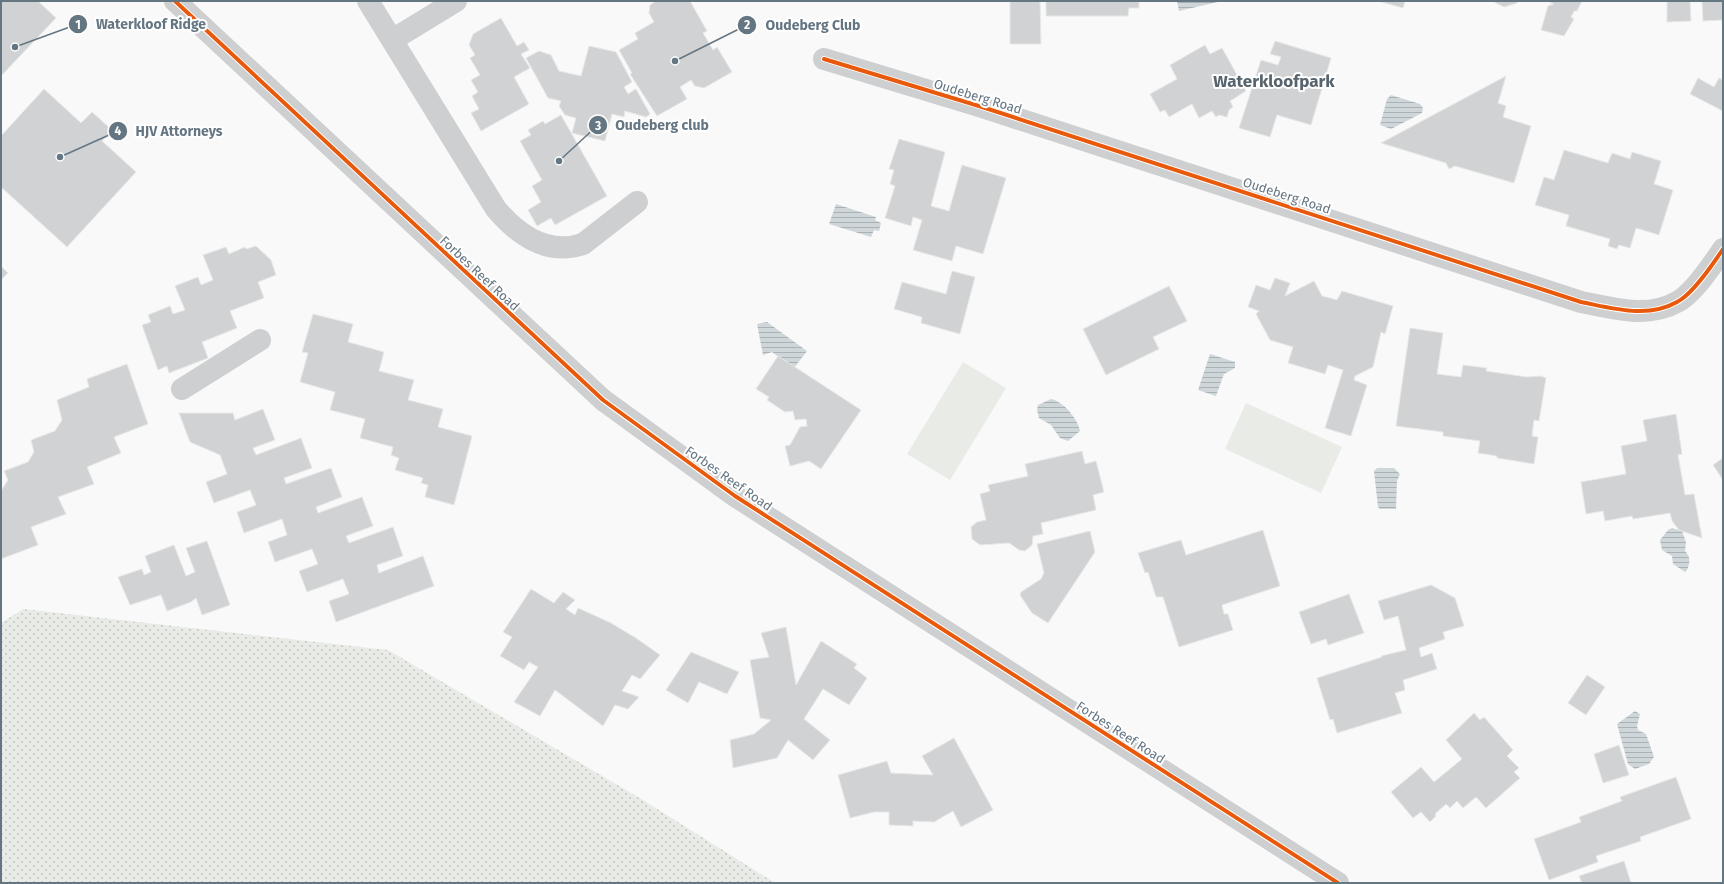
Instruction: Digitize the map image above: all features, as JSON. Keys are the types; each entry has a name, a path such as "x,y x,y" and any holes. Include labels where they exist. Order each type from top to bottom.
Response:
{"street":[{"name":"Forbes Reef Road","path":"175,1 603,400 735,496 1338,883"},
{"path":"368,1 496,209 508,224 540,245 574,247 583,244 637,202"},
{"path":"392,40 456,1"},
{"name":"Oudeberg Road","path":"824,59 980,106 1581,302 1630,311 1654,310 1678,302 1703,278 1723,249"},
{"path":"182,389 260,340"}],"shaded area":[{"path":"1177,1 1222,1 1179,11"},
{"path":"1391,95 1420,104 1423,108 1422,113 1391,129 1380,125 1387,99"},
{"path":"836,204 876,217 875,220 881,223 879,231 874,230 871,237 829,224"},
{"path":"767,322 807,351 794,368 772,352 763,355 757,324"},
{"path":"1210,354 1235,362 1235,368 1224,374 1216,396 1198,390"},
{"path":"963,362 1006,388 950,480 907,454"},
{"path":"1051,399 1056,400 1065,407 1079,426 1080,431 1068,441 1060,438 1051,425 1039,418 1037,410 1038,405"},
{"path":"1246,403 1342,447 1321,493 1225,449"},
{"path":"1377,468 1394,468 1400,474 1397,481 1396,509 1380,509 1378,507 1374,471"},
{"path":"1672,528 1682,531 1686,542 1685,551 1689,562 1685,572 1673,564 1672,556 1662,550 1660,540 1668,530"},
{"path":"23,609 388,650 638,797 775,883 1,883 1,623"},
{"path":"1635,711 1640,714 1637,726 1638,730 1646,734 1654,757 1649,764 1635,769 1628,764 1617,724"}],"building":[{"path":"1,1 38,1 56,18 1,76"},
{"path":"656,1 690,1 707,31 703,33 713,50 717,47 732,72 704,88 695,86 691,80 680,87 687,99 657,116 630,74 632,73 619,50 638,39 635,33 654,22 649,13 650,5"},
{"path":"1010,1 1040,1 1041,44 1010,44"},
{"path":"1046,1 1139,1 1139,8 1129,8 1128,16 1046,16"},
{"path":"1378,1 1405,1 1403,8"},
{"path":"1492,1 1517,1 1517,3 1504,7"},
{"path":"1547,1 1582,1 1577,11 1574,11 1571,17 1574,19 1564,36 1541,30 1548,6 1554,4"},
{"path":"1667,1 1690,1 1691,21 1667,22"},
{"path":"1702,1 1723,1 1723,20 1703,21"},
{"path":"501,18 517,46 524,42 529,50 521,54 530,68 514,77 529,104 481,131 471,113 479,109 472,96 478,92 471,80 480,75 470,58 475,55 469,45 473,34"},
{"path":"1275,41 1331,58 1311,125 1277,115 1270,137 1239,128 1261,60 1278,65 1281,57 1270,54"},
{"path":"1205,45 1210,54 1222,48 1246,91 1230,101 1233,107 1229,110 1227,117 1219,115 1216,117 1212,111 1199,118 1192,104 1169,117 1165,110 1160,112 1150,94 1177,79 1170,65"},
{"path":"589,46 616,52 632,82 624,87 628,94 636,89 650,114 646,117 625,111 624,117 612,114 605,141 572,133 576,118 565,115 559,106 561,101 548,98 526,58 539,51 551,55 559,71 581,76"},
{"path":"1506,76 1498,103 1506,106 1503,117 1531,126 1514,183 1455,166 1449,169 1446,163 1381,143"},
{"path":"1698,78 1714,87 1719,78 1723,80 1723,111 1690,94"},
{"path":"44,89 81,123 92,112 112,130 102,141 136,172 67,247 1,187 1,136"},
{"path":"561,115 607,196 555,225 551,218 537,226 528,210 541,202 532,186 542,180 520,141 531,135 528,130 543,121 545,124"},
{"path":"899,139 945,152 931,206 949,211 962,165 1006,178 983,254 956,246 952,261 913,250 922,220 913,217 911,226 885,218 895,186 890,184 894,170 889,169"},
{"path":"1564,150 1608,163 1612,153 1630,159 1632,152 1661,161 1654,184 1673,190 1659,235 1636,228 1630,248 1619,245 1617,249 1608,246 1610,239 1566,226 1569,215 1535,205 1544,177 1554,180"},
{"path":"256,246 271,260 276,275 258,282 264,298 230,311 237,328 202,342 208,358 169,373 167,366 158,370 142,325 151,322 148,315 170,306 173,314 185,310 175,286 198,277 201,285 213,280 203,255 226,247 229,254 245,247 246,249"},
{"path":"1,266 8,273 1,280"},
{"path":"952,271 975,277 960,334 921,323 922,317 894,309 902,282 946,294"},
{"path":"1275,278 1290,283 1285,296 1314,281 1322,296 1337,300 1342,291 1393,306 1385,334 1381,332 1373,367 1355,376 1354,380 1367,385 1351,436 1325,428 1343,370 1328,365 1325,374 1288,363 1293,347 1270,340 1256,314 1259,311 1248,307 1256,285 1270,290"},
{"path":"1169,286 1187,321 1153,337 1159,349 1106,375 1083,329"},
{"path":"313,314 353,324 348,342 384,352 379,371 414,380 408,400 443,409 438,427 472,436 454,505 425,497 428,485 421,483 423,478 395,470 399,458 391,455 393,447 360,438 365,419 330,410 335,392 300,382 308,353 302,352"},
{"path":"1410,328 1443,333 1437,374 1461,377 1463,365 1487,368 1486,371 1527,377 1541,376 1546,378 1539,421 1534,420 1532,436 1538,437 1534,464 1497,458 1497,456 1478,453 1480,441 1443,436 1443,432 1396,426"},
{"path":"778,356 861,410 821,469 809,461 790,466 785,446 790,445 800,427 807,426 806,419 795,420 793,411 785,412 767,400 769,397 756,389"},
{"path":"127,364 148,424 114,437 121,453 87,467 94,484 58,497 66,514 31,527 38,545 1,559 1,491 8,480 4,471 28,462 34,452 31,440 55,431 62,420 57,400 89,387 87,379"},
{"path":"263,409 275,440 253,448 256,455 301,438 312,468 284,478 286,484 331,468 342,497 316,507 318,513 362,497 373,526 346,536 349,543 393,527 403,556 377,565 379,573 423,556 434,586 336,622 329,601 349,594 343,579 307,592 299,571 318,564 312,549 275,562 268,542 287,535 282,519 244,533 237,512 256,505 250,490 214,503 206,482 227,474 220,455 190,442 179,413 233,413 235,420"},
{"path":"1676,414 1682,454 1678,455 1685,495 1694,494 1702,538 1679,530 1672,521 1670,513 1633,519 1632,516 1605,521 1603,511 1586,514 1581,482 1626,474 1621,446 1647,441 1643,420"},
{"path":"1082,451 1085,464 1096,461 1104,492 1093,495 1096,510 1041,523 1043,534 1033,536 1032,545 1025,551 1019,550 1009,543 980,545 972,539 971,527 977,522 986,520 980,494 990,491 988,485 1028,476 1025,464"},
{"path":"1723,458 1723,480 1713,465"},
{"path":"1263,530 1280,586 1222,605 1224,614 1228,614 1233,630 1179,647 1163,597 1156,597 1148,572 1145,573 1138,553 1181,540 1186,555"},
{"path":"1090,531 1095,552 1048,623 1032,613 1020,595 1021,592 1041,579 1044,573 1037,544"},
{"path":"207,541 230,605 202,615 196,598 191,602 167,611 161,595 130,605 118,577 142,569 144,575 151,572 145,556 174,545 186,576 195,572 186,548"},
{"path":"1431,585 1455,598 1464,626 1443,632 1445,639 1419,648 1421,657 1432,653 1437,669 1403,680 1405,690 1395,693 1402,713 1337,733 1333,719 1330,720 1317,678 1382,657 1381,656 1406,650 1398,616 1384,620 1378,601"},
{"path":"531,589 554,603 563,592 575,600 566,609 575,615 578,608 611,623 660,655 640,679 632,675 622,691 639,697 628,709 615,705 603,726 555,690 540,716 514,702 538,667 529,662 524,670 500,656 512,637 503,632"},
{"path":"1349,594 1364,633 1328,645 1326,639 1311,644 1299,612"},
{"path":"786,627 796,685 821,641 857,664 854,668 867,678 849,705 823,689 804,719 830,740 813,760 788,740 777,758 733,768 730,740 754,734 771,720 760,718 750,660 769,657 761,633"},
{"path":"691,652 739,672 727,694 699,682 688,703 666,690"},
{"path":"1587,675 1605,687 1586,715 1568,703"},
{"path":"1474,713 1480,720 1484,717 1513,750 1507,756 1519,768 1514,772 1520,778 1486,808 1476,797 1463,808 1457,801 1450,808 1446,804 1435,814 1436,816 1430,822 1421,812 1413,818 1391,792 1421,767 1434,782 1462,759 1446,740"},
{"path":"954,738 993,810 961,827 953,811 934,822 913,821 913,826 889,825 889,812 874,812 850,818 838,775 887,761 891,773 933,775 922,756"},
{"path":"1619,745 1629,775 1603,783 1594,754"},
{"path":"1676,777 1691,819 1640,837 1641,841 1596,856 1598,862 1549,880 1534,839 1581,822 1579,817 1622,801 1620,797"},
{"path":"1624,861 1631,883 1582,883 1579,876"}],"cycle path":[{"path":"175,1 603,400 735,496 1338,883"},
{"path":"824,59 979,106 1581,302 1629,311 1654,310 1666,307 1677,302 1690,292 1723,249"}],"place":[{"name":"Waterkloof Ridge","path":"15,47"},
{"name":"Oudeberg Club","path":"675,61"},
{"name":"HJV Attorneys","path":"60,157"},
{"name":"Oudeberg club","path":"559,161"}],"district":[{"name":"Waterkloofpark","path":"1274,81"}]}
